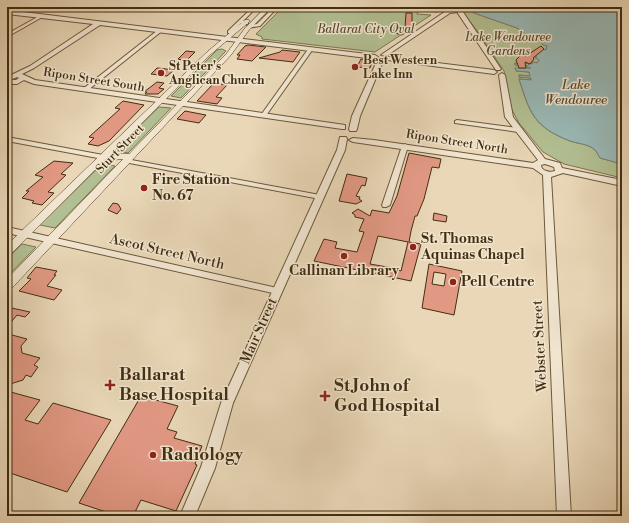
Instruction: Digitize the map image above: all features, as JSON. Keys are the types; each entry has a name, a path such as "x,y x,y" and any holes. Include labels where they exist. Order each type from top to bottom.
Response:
{"main road":[{"name":"Sturt Street","path":"7,286 231,52 239,40 245,24 262,7"},
{"name":"Sturt Street","path":"7,251 214,49 269,7"},
{"path":"214,49 225,48 231,52"},
{"path":"103,157 126,161"},
{"path":"103,157 113,157 126,161"}],"street":[{"name":"Sturt Street","path":"230,32 245,24 255,7"},
{"name":"Sturt Street","path":"245,24 258,25 276,7"},
{"path":"348,134 382,58 448,12 457,9 498,72 509,115 518,130 543,161"},
{"path":"7,12 498,72"},
{"path":"7,36 42,16"},
{"path":"13,79 99,23"},
{"path":"86,89 160,31"},
{"path":"263,116 311,49"},
{"name":"Ripon Street South","path":"13,79 181,104"},
{"name":"Ripon Street North","path":"181,104 310,124 374,142 536,166"},
{"path":"457,122 518,130"},
{"name":"Mair Street","path":"187,516 209,463 227,403 348,134"},
{"path":"7,139 103,157"},
{"path":"386,205 404,146"},
{"path":"126,161 320,197"},
{"path":"560,170 558,173 547,174 538,170 536,166 537,163 543,161 554,163 560,170 622,183"},
{"name":"Webster Street","path":"547,174 564,516"},
{"name":"Ascot Street North","path":"7,230 277,291"}],"green space":[{"name":"Ballarat City Oval","path":"283,7 444,7 437,12 418,10 417,14 431,15 375,52 262,39 262,37 256,34"},
{"name":"Lake Wendouree Gardens","path":"459,7 467,7 474,13 517,28 527,35 537,34 543,45 547,45 546,50 537,55 529,54 538,57 539,60 537,63 534,62 532,64 523,62 530,64 529,66 515,63 515,65 531,67 516,71 529,72 530,76 519,75 519,77 531,78 531,80 519,79 530,110 541,124 558,136 590,146 596,151 600,158 622,164 622,178 564,164 543,152 519,123 512,110 504,71"},
{"path":"222,49 226,51 181,98 171,96 217,50"},
{"path":"159,107 171,108 128,153 115,150"},
{"path":"102,164 115,166 55,228 40,225"},
{"path":"22,244 36,247 7,277 7,259"}],"water":[{"name":"Lake Wendouree","path":"467,7 622,7 622,164 600,158 596,151 590,146 558,136 548,130 535,118 530,110 519,79 531,80 531,78 519,77 519,75 530,76 529,72 516,71 515,68 531,68 515,65 515,63 528,66 529,64 516,61 533,63 519,58 537,63 539,60 535,58 537,57 528,54 530,53 537,55 542,49 546,50 547,46 543,45 537,34 527,35 517,28 474,13"}],"building":[{"path":"406,13 412,13 412,28 402,35 392,32 400,27 405,28"},
{"path":"245,46 266,47 252,61 237,59 240,55 237,55"},
{"path":"541,46 544,49 533,58 534,59 530,64 525,62 526,68 519,68 516,60 522,54 526,56"},
{"path":"282,50 300,52 293,62 259,58 280,52"},
{"path":"186,51 195,52 186,61 178,59"},
{"path":"361,59 373,60 370,68 357,67"},
{"path":"157,68 174,70 167,76 151,74"},
{"path":"157,82 164,83 159,88 164,89 158,94 145,94 147,92 144,92"},
{"path":"214,83 227,85 216,97 222,98 217,104 197,101"},
{"path":"123,101 144,105 109,141 98,146 88,144 94,138 89,137 120,109 115,108"},
{"path":"185,111 206,115 199,123 177,119"},
{"path":"409,153 441,159 439,168 432,167 424,199 417,216 415,216 411,231 409,242 421,244 411,281 314,261 324,239 337,242 335,248 357,252 364,232 359,231 364,219 355,217 352,213 358,209 370,216 372,210 389,213 397,196","holes":["378,236 408,242 401,271 370,264"]},
{"path":"54,161 73,163 61,174 66,175 48,192 54,193 42,205 32,203 34,201 22,198 29,191 26,191 43,177 35,175"},
{"path":"347,174 367,178 365,186 362,185 356,196 360,197 359,199 362,201 356,204 339,201"},
{"path":"113,203 118,204 121,209 117,214 108,210"},
{"path":"434,213 447,216 446,222 433,220"},
{"path":"429,264 462,271 454,315 422,308","holes":["434,272 446,274 444,286 432,284"]},
{"path":"36,267 57,271 54,275 56,275 47,286 62,290 54,300 19,291 31,279 27,278"},
{"path":"7,307 30,312 25,317 17,315 7,327"},
{"path":"12,335 27,339 21,346 22,353 40,358 34,365 38,367 31,377 26,375 23,380 7,385 7,341"},
{"path":"7,391 40,400 25,420 38,424 53,403 111,420 67,492 7,472"},
{"name":"Radiology","path":"141,396 178,406 167,429 177,432 174,438 202,446 195,464 197,465 176,511 141,500 133,516 118,516 79,503"}],"place":[{"name":"Best Western Lake Inn","path":"355,67"},
{"name":"St Peter's Anglican Church","path":"161,73"},
{"name":"Fire Station No. 67","path":"144,188"},
{"name":"St. Thomas Aquinas Chapel","path":"413,247"},
{"name":"Callinan Library","path":"344,256"},
{"name":"Pell Centre","path":"453,282"},
{"name":"Ballarat Base Hospital","path":"110,385"},
{"name":"St John of God Hospital","path":"325,396"},
{"name":"Radiology","path":"153,455"}]}
